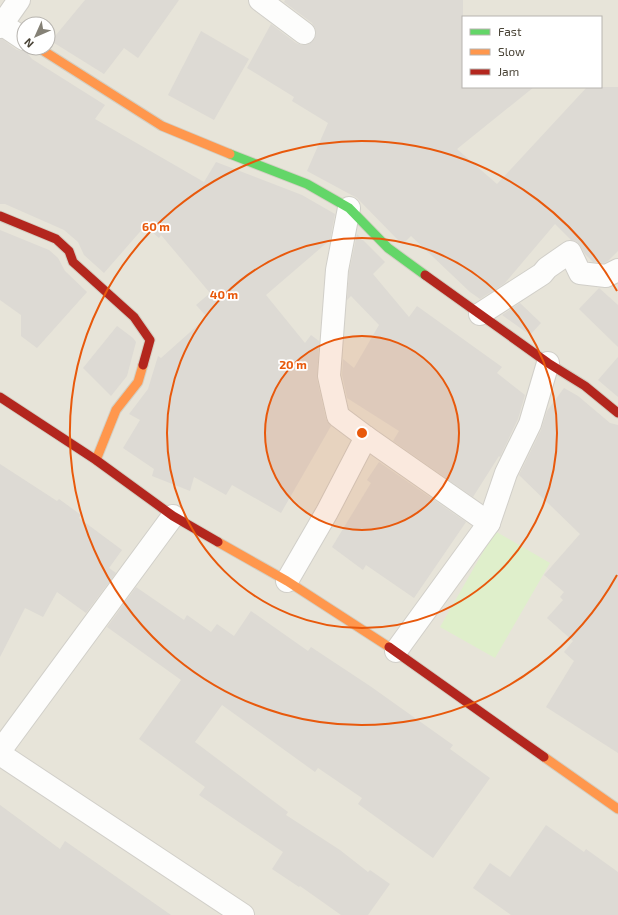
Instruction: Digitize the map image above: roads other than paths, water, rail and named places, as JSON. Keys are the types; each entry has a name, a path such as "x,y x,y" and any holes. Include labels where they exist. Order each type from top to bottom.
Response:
{"street":[{"path":"16,34 1,25 19,0"},
{"path":"260,0 304,33"},
{"path":"52,56 162,126 307,184 350,208 388,248 548,363 585,386 618,413"},
{"path":"350,208 338,270 329,376 338,416 489,523"},
{"path":"0,216 56,239 68,251 73,262 134,317 150,340 138,382 116,410 96,460"},
{"path":"480,314 542,274 547,268 570,252 580,273 606,276 618,270"},
{"path":"396,651 489,523 506,473 530,424 548,363"},
{"path":"0,397 96,460 173,516 287,582 396,651 618,809"},
{"path":"287,582 327,512 366,437"},
{"path":"0,751 173,516"},
{"path":"0,754 243,915"}]}
